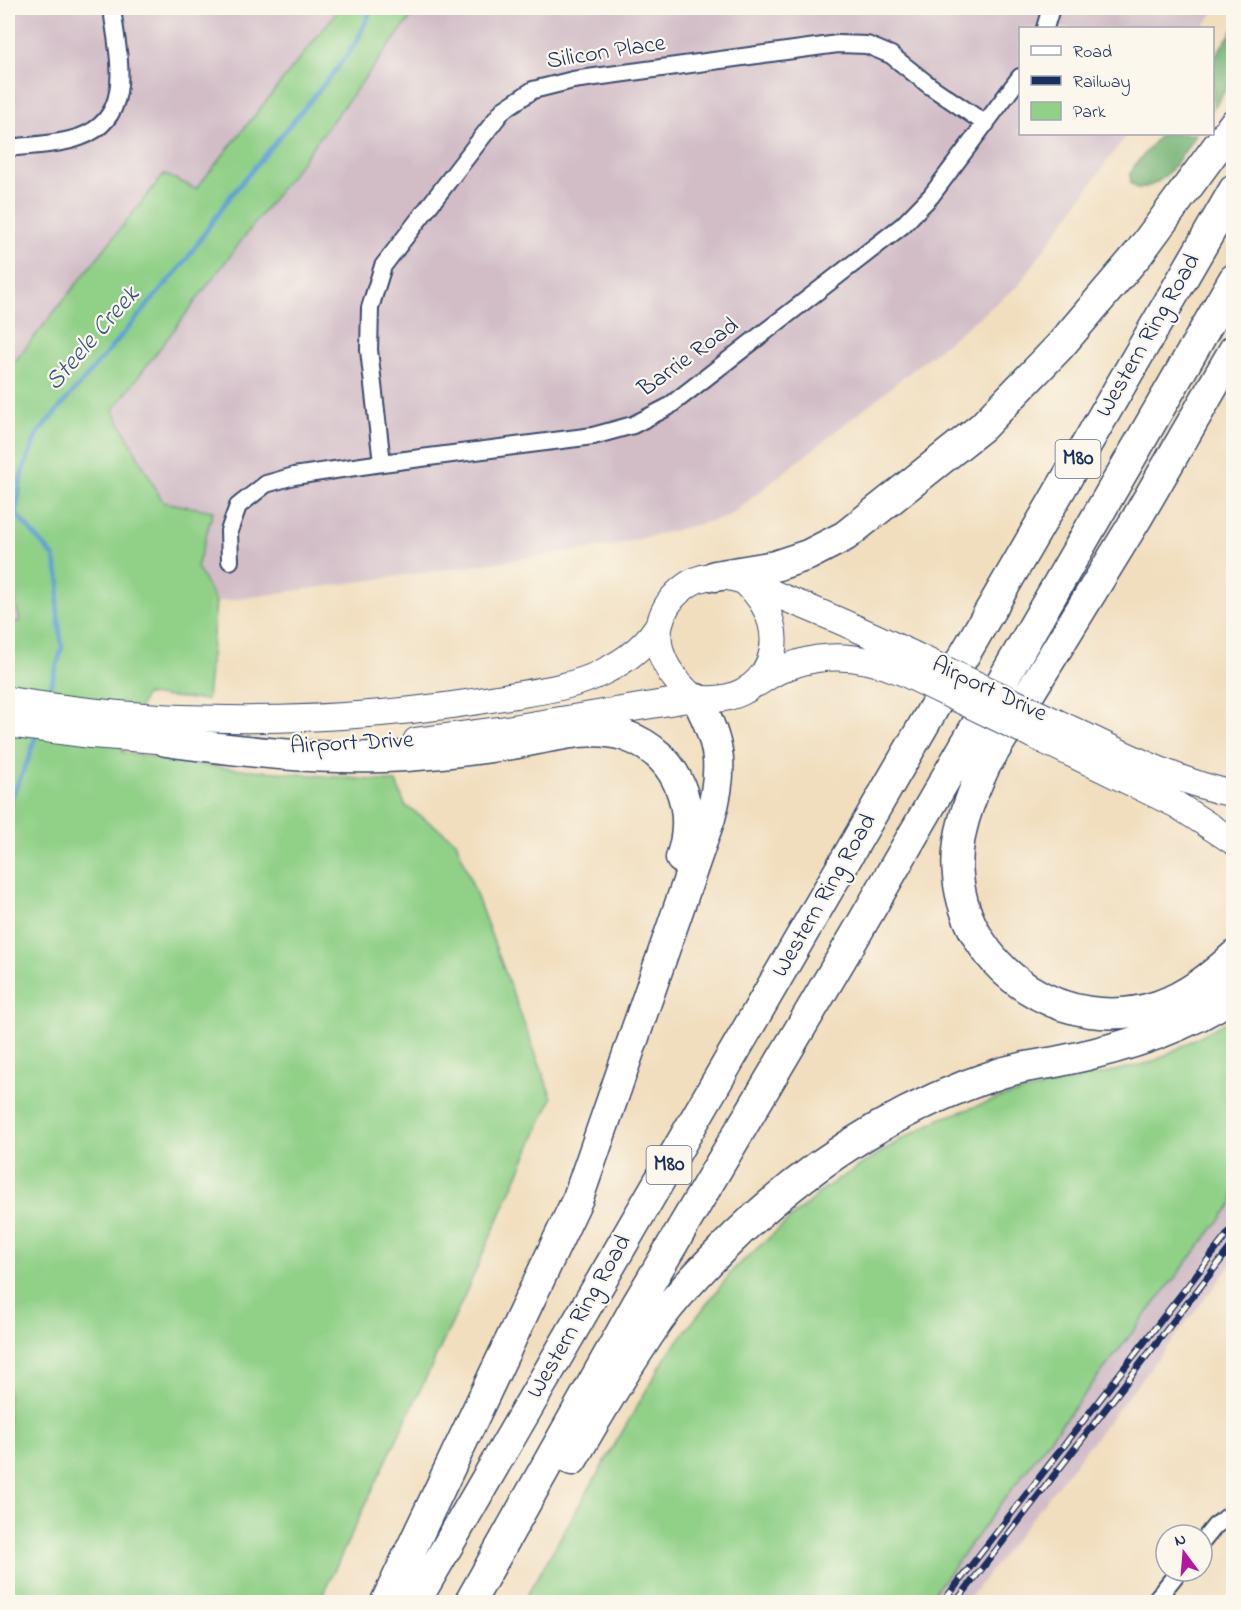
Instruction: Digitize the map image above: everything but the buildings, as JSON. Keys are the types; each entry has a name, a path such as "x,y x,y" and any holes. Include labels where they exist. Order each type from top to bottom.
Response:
{"highway":[{"path":"715,576 775,566 808,555 845,536 982,428 1060,346 1139,253 1233,124"},
{"name":"Western Ring Road","path":"415,1602 1233,190"},
{"name":"Western Ring Road","path":"470,1602 636,1306 856,934 1233,279"},
{"path":"1233,350 1137,518 985,766 969,801 958,852 957,875 968,917 978,940 993,960 1022,986 1065,1007 1113,1014 1157,1006 1196,987 1233,956"},
{"path":"386,1602 578,1198 716,797 719,778 717,745 713,729 695,699"},
{"path":"166,741 269,755 383,757 478,748 598,732 625,736 652,749 674,774 683,791 688,827 686,844 635,1032"},
{"path":"491,1602 576,1454 659,1320 692,1280 786,1190 867,1132 920,1104 961,1086 1010,1070 1062,1061 1147,1037 1200,1014 1233,995"}],"main road":[{"path":"715,576 746,583 759,597 772,633 768,666 758,683 745,691 726,697 695,699 676,682 661,652 661,620 669,602 678,592 689,584 715,576"},
{"name":"Airport Drive","path":"746,583 843,621 907,663 1053,733 1177,805 1233,842"},
{"name":"Airport Drive","path":"8,724 137,727 220,719 358,714 490,699 556,688 601,674 644,645 661,620"},
{"name":"Airport Drive","path":"758,683 779,670 825,657 855,657 907,663"},
{"name":"Airport Drive","path":"8,700 137,727 166,741 273,747 418,741 695,699"},
{"name":"Airport Drive","path":"1053,733 1148,764 1209,788 1233,794"}],"street":[{"path":"8,148 80,137 101,126 108,117 119,97 121,82 112,8"},
{"path":"1045,27 1051,8"},
{"name":"Silicon Place","path":"382,463 369,350 370,308 383,266 503,110 533,90 573,80 826,46 867,45 891,56 986,124"},
{"name":"Barrie Road","path":"230,561 229,531 237,506 266,484 294,476 382,463 592,436 633,425 668,407 903,225 931,196 1019,78"},
{"path":"1214,1527 1233,1512"},
{"path":"1154,1602 1169,1583"}],"shaded area":[{"path":"8,8 340,8 196,190 163,174 8,370"},
{"path":"418,8 1217,8 1203,27 1019,27 1019,135 1126,135 1018,286 728,517 611,546 216,602 197,567 212,511 163,503 113,410"},
{"path":"8,567 20,623 8,621"},
{"path":"1233,1203 1233,1262 1221,1278 966,1602 927,1602 1052,1436"}],"green space":[{"path":"340,8 418,8 113,410 163,502 213,511 197,567 216,602 207,700 145,695 122,752 215,767 396,782 405,805 456,841 552,1098 454,1319 319,1602 8,1602 8,621 20,622 8,567 8,370 164,174 196,189"},
{"path":"1233,30 1233,79 1214,108 1214,58"},
{"path":"1160,135 1195,135 1172,169 1156,183 1137,188 1131,184 1130,175 1135,165"},
{"path":"1233,1018 1233,1203 1052,1436 927,1602 523,1602 667,1355 734,1269 825,1188 902,1139 940,1119 1003,1097 1153,1062"}],"waterway":[{"name":"Steele Creek","path":"47,698 62,648 57,606 60,582 54,557 16,514 22,473 37,434 184,263 228,199 336,70 357,41 372,8"},
{"name":"Steele Creek","path":"8,805 29,758 36,735"}],"railway":[{"path":"943,1602 1234,1226"},
{"path":"956,1602 1234,1243"}]}
